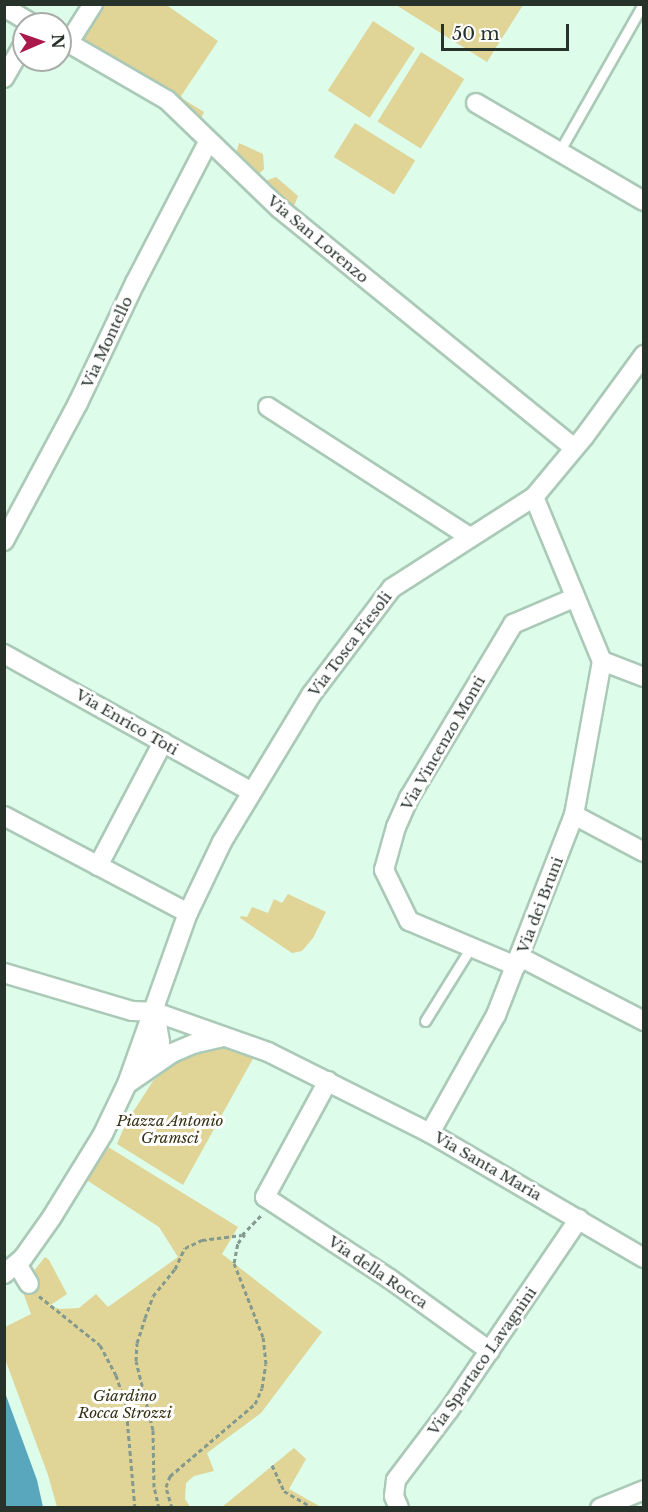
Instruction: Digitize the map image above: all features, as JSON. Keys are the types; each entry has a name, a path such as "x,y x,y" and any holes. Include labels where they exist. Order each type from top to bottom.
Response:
{"street":[{"path":"72,30 93,4"},
{"name":"Via San Lorenzo","path":"72,45 167,100 254,186 310,234 574,448"},
{"path":"4,78 12,64"},
{"path":"476,103 644,201"},
{"name":"Via Montello","path":"4,541 78,404 135,283 208,142"},
{"name":"Via Tosca Fiesoli","path":"155,1012 188,913 222,842 250,791 311,695 386,594 400,581 534,497 644,356"},
{"path":"268,407 470,537"},
{"path":"534,497 602,661 644,677"},
{"name":"Via Vincenzo Monti","path":"574,598 513,624 409,798 396,827 384,870 410,921 471,947 518,962 644,1021"},
{"name":"Via Enrico Toti","path":"4,654 250,791"},
{"name":"Via dei Bruni","path":"430,1133 496,1015 574,815 602,661"},
{"path":"98,866 163,742"},
{"path":"574,815 644,852"},
{"path":"4,816 188,913"},
{"path":"4,973 132,1011 155,1012 227,1036 328,1081 268,1199"},
{"path":"29,1284 11,1269 52,1217 103,1134 127,1084 158,1048 160,1034 155,1012"},
{"path":"127,1084 172,1053 193,1044 227,1036"},
{"name":"Via Santa Maria","path":"328,1081 430,1133 644,1258"},
{"name":"Via della Rocca","path":"268,1199 390,1279 490,1351"},
{"name":"Via Spartaco Lavagnini","path":"398,1506 393,1489 396,1480 490,1351 579,1219"},
{"path":"600,1508 644,1490"}],"lane":[{"path":"559,152 643,4"},
{"path":"424,1021 471,947"}],"path":[{"path":"172,1508 167,1498 166,1487 170,1476 255,1404 262,1388 266,1364 264,1337 234,1263 238,1243 268,1199"},
{"path":"159,1508 154,1487 153,1430 136,1361 137,1343 145,1318 153,1296 175,1269 185,1248 202,1240 232,1238 248,1230"},
{"path":"29,1284 37,1295 100,1345 116,1375 126,1406 135,1508"},
{"path":"273,1465 284,1491 314,1508"}],"green space":[{"path":"165,4 218,41 181,96 183,99 83,39 105,5"},
{"path":"523,4 487,62 396,5"},
{"path":"373,21 415,48 370,118 328,91"},
{"path":"421,52 464,79 421,149 378,122"},
{"path":"183,99 204,112 200,121 184,107"},
{"path":"355,123 415,161 394,195 334,157"},
{"path":"239,143 263,154 264,169 257,176 236,154"},
{"path":"276,177 298,196 292,211 265,186 268,180"},
{"path":"288,894 326,912 313,938 302,951 292,953 240,918 241,916 247,917 252,907 268,913 274,899 282,903"},
{"name":"Piazza Antonio Gramsci","path":"224,1043 255,1055 183,1185 117,1144 126,1123 153,1081 191,1050"},
{"name":"Giardino Rocca Strozzi","path":"105,1145 238,1227 222,1254 322,1332 261,1413 207,1453 214,1471 194,1476 186,1483 185,1499 190,1507 57,1507 48,1475 5,1359 5,1327 31,1314 21,1287 45,1257 49,1260 67,1294 49,1306 60,1309 79,1308 96,1294 108,1307 178,1257 159,1227 85,1179"},
{"path":"294,1448 306,1459 289,1489 321,1507 222,1507"}],"water":[{"path":"4,1390 37,1480 43,1507 5,1507"}]}
